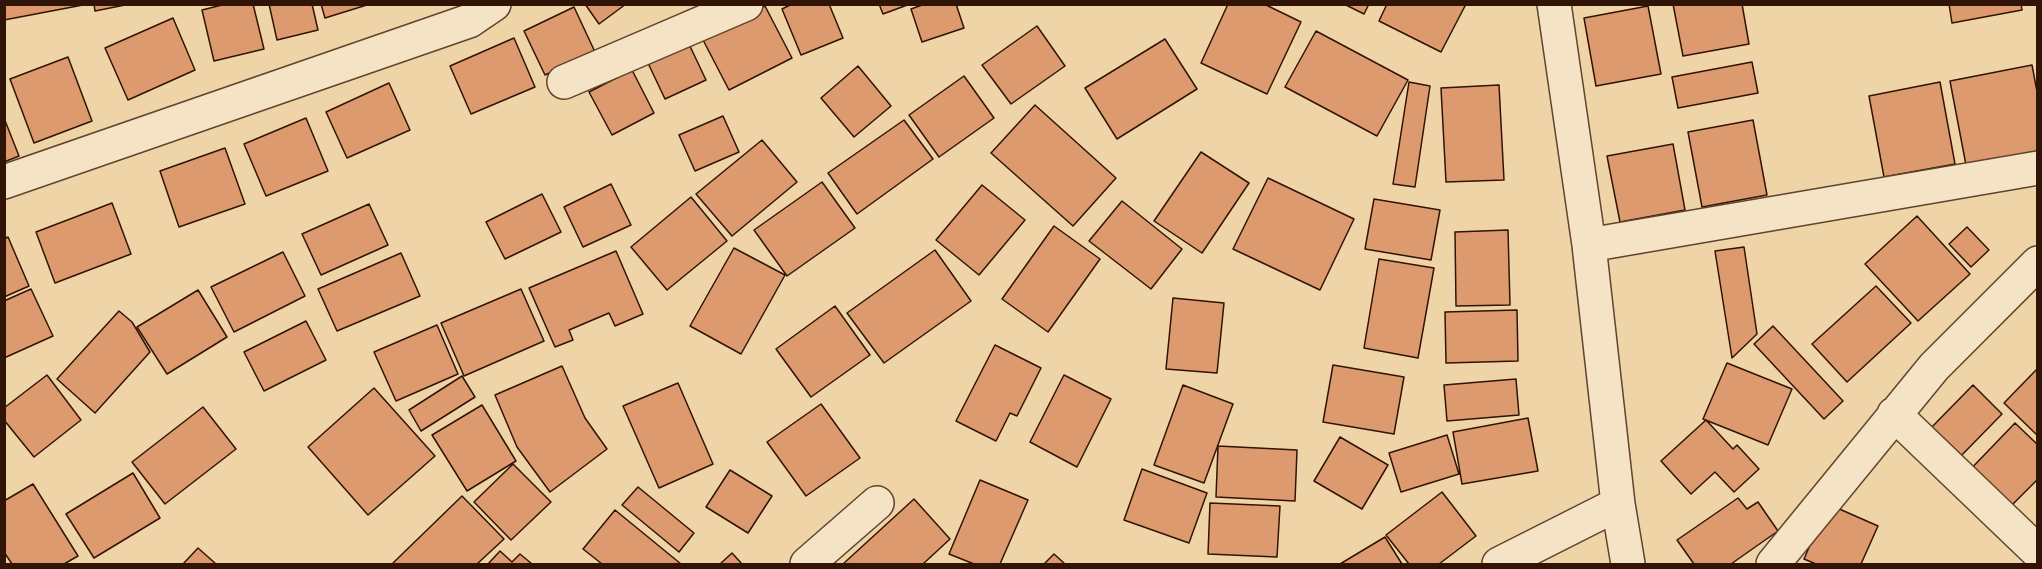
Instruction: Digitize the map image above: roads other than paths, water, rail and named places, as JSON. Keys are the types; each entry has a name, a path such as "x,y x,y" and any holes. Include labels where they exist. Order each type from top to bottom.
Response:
{"street":[{"path":"4,182 469,21 494,4"},
{"path":"564,82 746,4"},
{"path":"1554,4 1589,245 1618,504 1628,564"},
{"path":"1589,245 2037,168"},
{"path":"1773,564 1934,367 2037,263"},
{"path":"1894,414 2037,552"},
{"path":"807,564 877,503"},
{"path":"1499,564 1618,504"}]}
